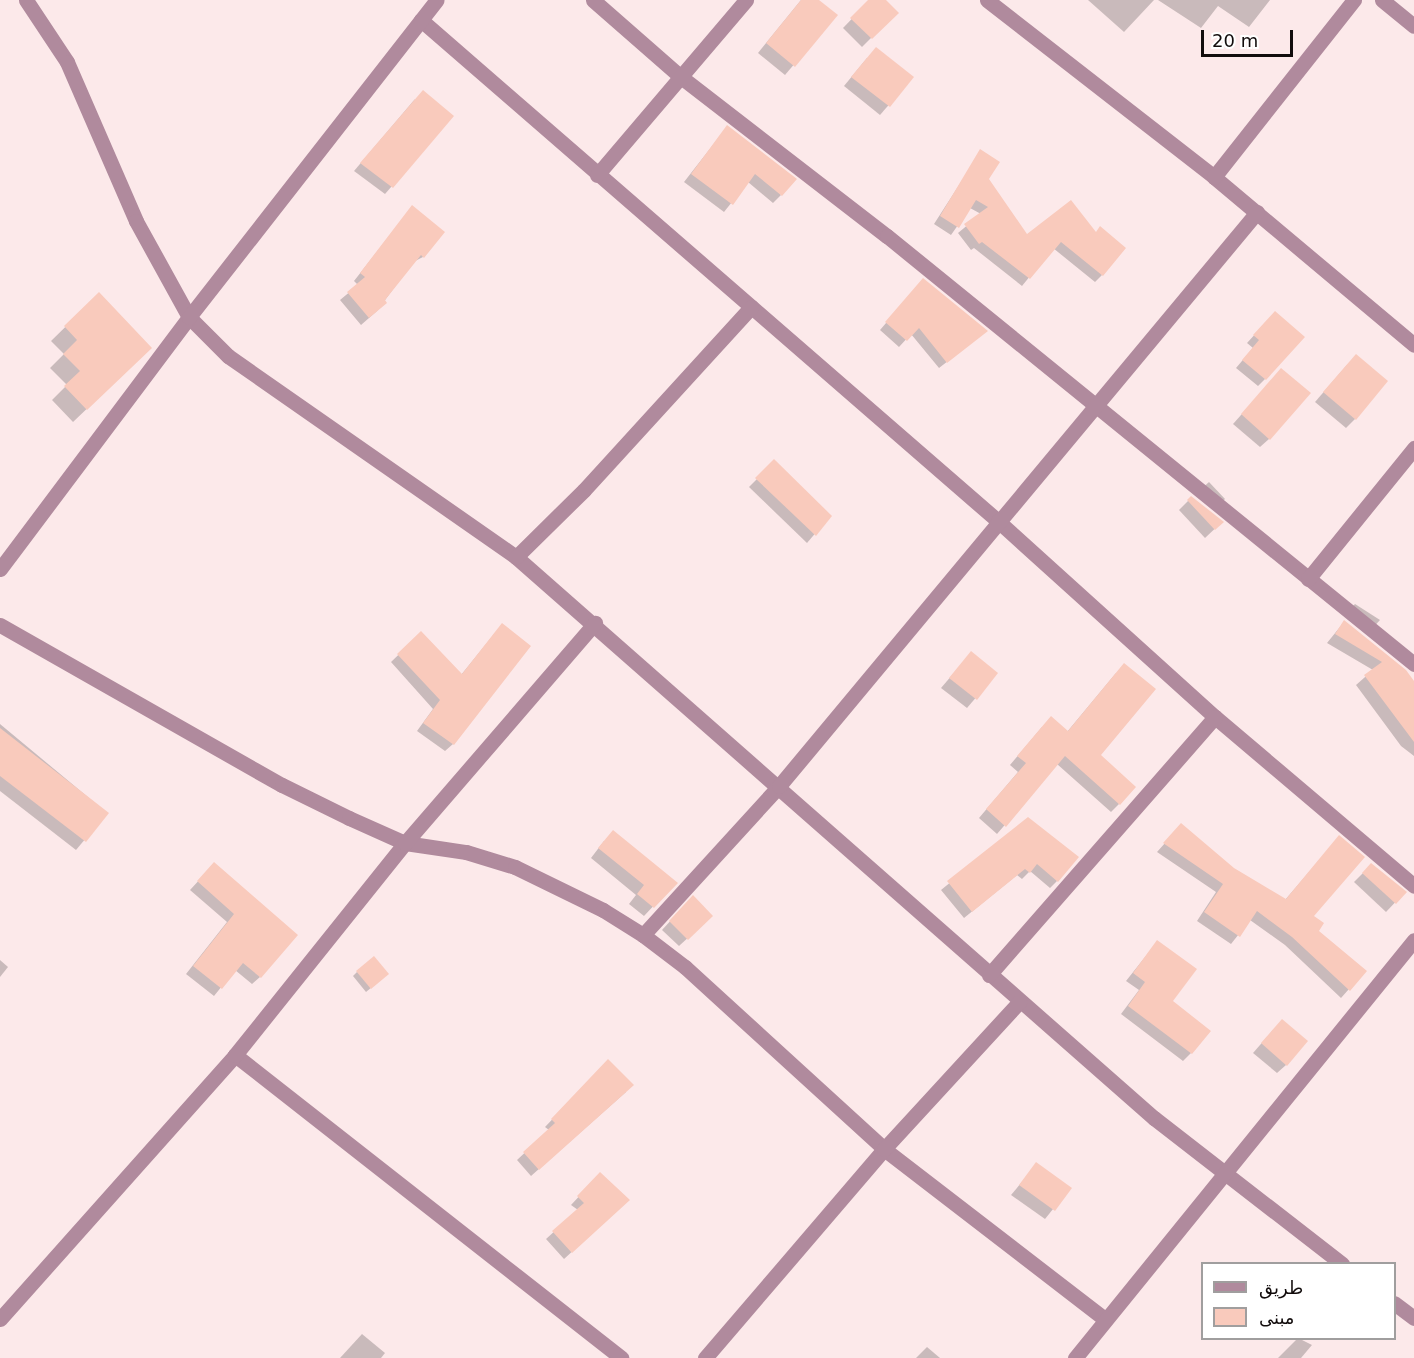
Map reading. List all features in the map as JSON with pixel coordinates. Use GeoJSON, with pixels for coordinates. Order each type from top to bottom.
{"type":"FeatureCollection","features":[{"type":"Feature","properties":{"kind":"street"},"geometry":{"type":"LineString","coordinates":[[26,0],[67,62],[136,221],[189,317],[228,356],[516,556],[779,786],[1019,1002],[1222,1174],[1340,1262]]}},
{"type":"Feature","properties":{"kind":"street"},"geometry":{"type":"LineString","coordinates":[[0,568],[189,317],[437,0]]}},
{"type":"Feature","properties":{"kind":"street"},"geometry":{"type":"LineString","coordinates":[[593,0],[681,77],[887,236],[1414,664]]}},
{"type":"Feature","properties":{"kind":"street"},"geometry":{"type":"LineString","coordinates":[[597,175],[746,0]]}},
{"type":"Feature","properties":{"kind":"street"},"geometry":{"type":"LineString","coordinates":[[988,0],[1214,177],[1414,345]]}},
{"type":"Feature","properties":{"kind":"street"},"geometry":{"type":"LineString","coordinates":[[1214,177],[1354,0]]}},
{"type":"Feature","properties":{"kind":"street"},"geometry":{"type":"LineString","coordinates":[[1382,0],[1414,26]]}},
{"type":"Feature","properties":{"kind":"street"},"geometry":{"type":"LineString","coordinates":[[421,20],[998,521],[1215,717],[1414,886]]}},
{"type":"Feature","properties":{"kind":"street"},"geometry":{"type":"LineString","coordinates":[[643,935],[779,786],[1257,212]]}},
{"type":"Feature","properties":{"kind":"street"},"geometry":{"type":"LineString","coordinates":[[516,556],[585,490],[751,307]]}},
{"type":"Feature","properties":{"kind":"street"},"geometry":{"type":"LineString","coordinates":[[1308,579],[1414,448]]}},
{"type":"Feature","properties":{"kind":"street"},"geometry":{"type":"LineString","coordinates":[[0,1319],[235,1055],[405,843],[595,623]]}},
{"type":"Feature","properties":{"kind":"street"},"geometry":{"type":"LineString","coordinates":[[0,626],[282,785],[405,843],[466,852],[515,867],[603,910],[643,935],[685,967],[884,1149],[1105,1319]]}},
{"type":"Feature","properties":{"kind":"street"},"geometry":{"type":"LineString","coordinates":[[989,975],[1215,717]]}},
{"type":"Feature","properties":{"kind":"street"},"geometry":{"type":"LineString","coordinates":[[1075,1358],[1414,940]]}},
{"type":"Feature","properties":{"kind":"street"},"geometry":{"type":"LineString","coordinates":[[705,1358],[884,1149],[1019,1002]]}},
{"type":"Feature","properties":{"kind":"street"},"geometry":{"type":"LineString","coordinates":[[235,1055],[621,1358]]}},
{"type":"Feature","properties":{"kind":"street"},"geometry":{"type":"LineString","coordinates":[[1396,1304],[1414,1318]]}},
{"type":"Feature","properties":{"kind":"building"},"geometry":{"type":"Polygon","coordinates":[[[801,0],[819,0],[838,15],[795,67],[766,43],[801,0]]]}},
{"type":"Feature","properties":{"kind":"building"},"geometry":{"type":"Polygon","coordinates":[[[868,0],[886,0],[899,13],[872,39],[850,18],[868,0]]]}},
{"type":"Feature","properties":{"kind":"building"},"geometry":{"type":"Polygon","coordinates":[[[876,47],[914,77],[890,107],[851,77],[876,47]]]}},
{"type":"Feature","properties":{"kind":"building"},"geometry":{"type":"Polygon","coordinates":[[[423,90],[454,116],[393,188],[360,163],[423,90]]]}},
{"type":"Feature","properties":{"kind":"building"},"geometry":{"type":"Polygon","coordinates":[[[727,125],[797,179],[782,196],[755,174],[733,205],[691,174],[727,125]]]}},
{"type":"Feature","properties":{"kind":"building"},"geometry":{"type":"Polygon","coordinates":[[[980,149],[1000,162],[989,179],[1027,234],[1071,200],[1096,232],[1100,226],[1126,248],[1103,276],[1061,242],[1030,279],[982,242],[979,244],[964,224],[988,207],[976,200],[959,228],[940,216],[980,149]]]}},
{"type":"Feature","properties":{"kind":"building"},"geometry":{"type":"Polygon","coordinates":[[[412,205],[445,232],[424,258],[421,255],[385,300],[387,303],[369,318],[347,292],[365,277],[360,273],[412,205]]]}},
{"type":"Feature","properties":{"kind":"building"},"geometry":{"type":"Polygon","coordinates":[[[923,278],[988,331],[947,363],[919,328],[907,341],[885,322],[923,278]]]}},
{"type":"Feature","properties":{"kind":"building"},"geometry":{"type":"Polygon","coordinates":[[[99,292],[152,348],[87,410],[64,386],[80,371],[63,354],[77,340],[64,326],[99,292]]]}},
{"type":"Feature","properties":{"kind":"building"},"geometry":{"type":"Polygon","coordinates":[[[1275,311],[1305,337],[1266,380],[1242,360],[1259,340],[1253,335],[1275,311]]]}},
{"type":"Feature","properties":{"kind":"building"},"geometry":{"type":"Polygon","coordinates":[[[1356,354],[1388,381],[1356,420],[1323,392],[1356,354]]]}},
{"type":"Feature","properties":{"kind":"building"},"geometry":{"type":"Polygon","coordinates":[[[1281,368],[1311,393],[1270,440],[1241,414],[1281,368]]]}},
{"type":"Feature","properties":{"kind":"building"},"geometry":{"type":"Polygon","coordinates":[[[774,459],[832,516],[816,536],[755,478],[774,459]]]}},
{"type":"Feature","properties":{"kind":"building"},"geometry":{"type":"Polygon","coordinates":[[[1191,496],[1224,522],[1215,530],[1187,500],[1191,496]]]}},
{"type":"Feature","properties":{"kind":"building"},"geometry":{"type":"Polygon","coordinates":[[[1344,620],[1406,670],[1414,681],[1414,742],[1364,675],[1382,662],[1335,634],[1344,620]]]}},
{"type":"Feature","properties":{"kind":"building"},"geometry":{"type":"Polygon","coordinates":[[[502,623],[531,646],[454,745],[423,723],[440,700],[397,654],[421,631],[462,674],[502,623]]]}},
{"type":"Feature","properties":{"kind":"building"},"geometry":{"type":"Polygon","coordinates":[[[971,651],[998,673],[977,700],[949,678],[971,651]]]}},
{"type":"Feature","properties":{"kind":"building"},"geometry":{"type":"Polygon","coordinates":[[[1124,663],[1156,689],[1101,755],[1136,787],[1120,805],[1065,756],[1006,827],[986,809],[1026,763],[1017,756],[1051,716],[1068,731],[1124,663]]]}},
{"type":"Feature","properties":{"kind":"building"},"geometry":{"type":"Polygon","coordinates":[[[0,728],[109,813],[86,842],[0,776],[0,728]]]}},
{"type":"Feature","properties":{"kind":"building"},"geometry":{"type":"Polygon","coordinates":[[[1028,817],[1079,857],[1058,882],[1037,864],[1030,873],[1025,869],[972,912],[947,881],[1028,817]]]}},
{"type":"Feature","properties":{"kind":"building"},"geometry":{"type":"Polygon","coordinates":[[[1181,823],[1234,868],[1286,899],[1339,835],[1365,857],[1314,916],[1324,923],[1319,931],[1367,971],[1350,991],[1292,937],[1257,911],[1240,937],[1204,912],[1223,884],[1163,843],[1181,823]]]}},
{"type":"Feature","properties":{"kind":"building"},"geometry":{"type":"Polygon","coordinates":[[[613,830],[678,883],[654,908],[637,894],[644,885],[598,848],[613,830]]]}},
{"type":"Feature","properties":{"kind":"building"},"geometry":{"type":"Polygon","coordinates":[[[214,862],[298,935],[261,978],[243,963],[222,989],[193,966],[234,914],[197,881],[214,862]]]}},
{"type":"Feature","properties":{"kind":"building"},"geometry":{"type":"Polygon","coordinates":[[[1371,863],[1407,892],[1396,904],[1362,873],[1371,863]]]}},
{"type":"Feature","properties":{"kind":"building"},"geometry":{"type":"Polygon","coordinates":[[[693,895],[713,916],[688,940],[669,921],[693,895]]]}},
{"type":"Feature","properties":{"kind":"building"},"geometry":{"type":"Polygon","coordinates":[[[1157,940],[1197,969],[1173,1001],[1211,1031],[1192,1054],[1128,1006],[1145,982],[1133,973],[1157,940]]]}},
{"type":"Feature","properties":{"kind":"building"},"geometry":{"type":"Polygon","coordinates":[[[374,956],[389,974],[371,989],[356,971],[374,956]]]}},
{"type":"Feature","properties":{"kind":"building"},"geometry":{"type":"Polygon","coordinates":[[[1282,1019],[1308,1041],[1287,1066],[1261,1043],[1282,1019]]]}},
{"type":"Feature","properties":{"kind":"building"},"geometry":{"type":"Polygon","coordinates":[[[608,1059],[634,1085],[539,1170],[523,1152],[555,1123],[551,1119],[608,1059]]]}},
{"type":"Feature","properties":{"kind":"building"},"geometry":{"type":"Polygon","coordinates":[[[1036,1162],[1072,1188],[1055,1211],[1019,1185],[1036,1162]]]}},
{"type":"Feature","properties":{"kind":"building"},"geometry":{"type":"Polygon","coordinates":[[[600,1172],[630,1200],[572,1253],[552,1231],[584,1203],[577,1196],[600,1172]]]}}]}
